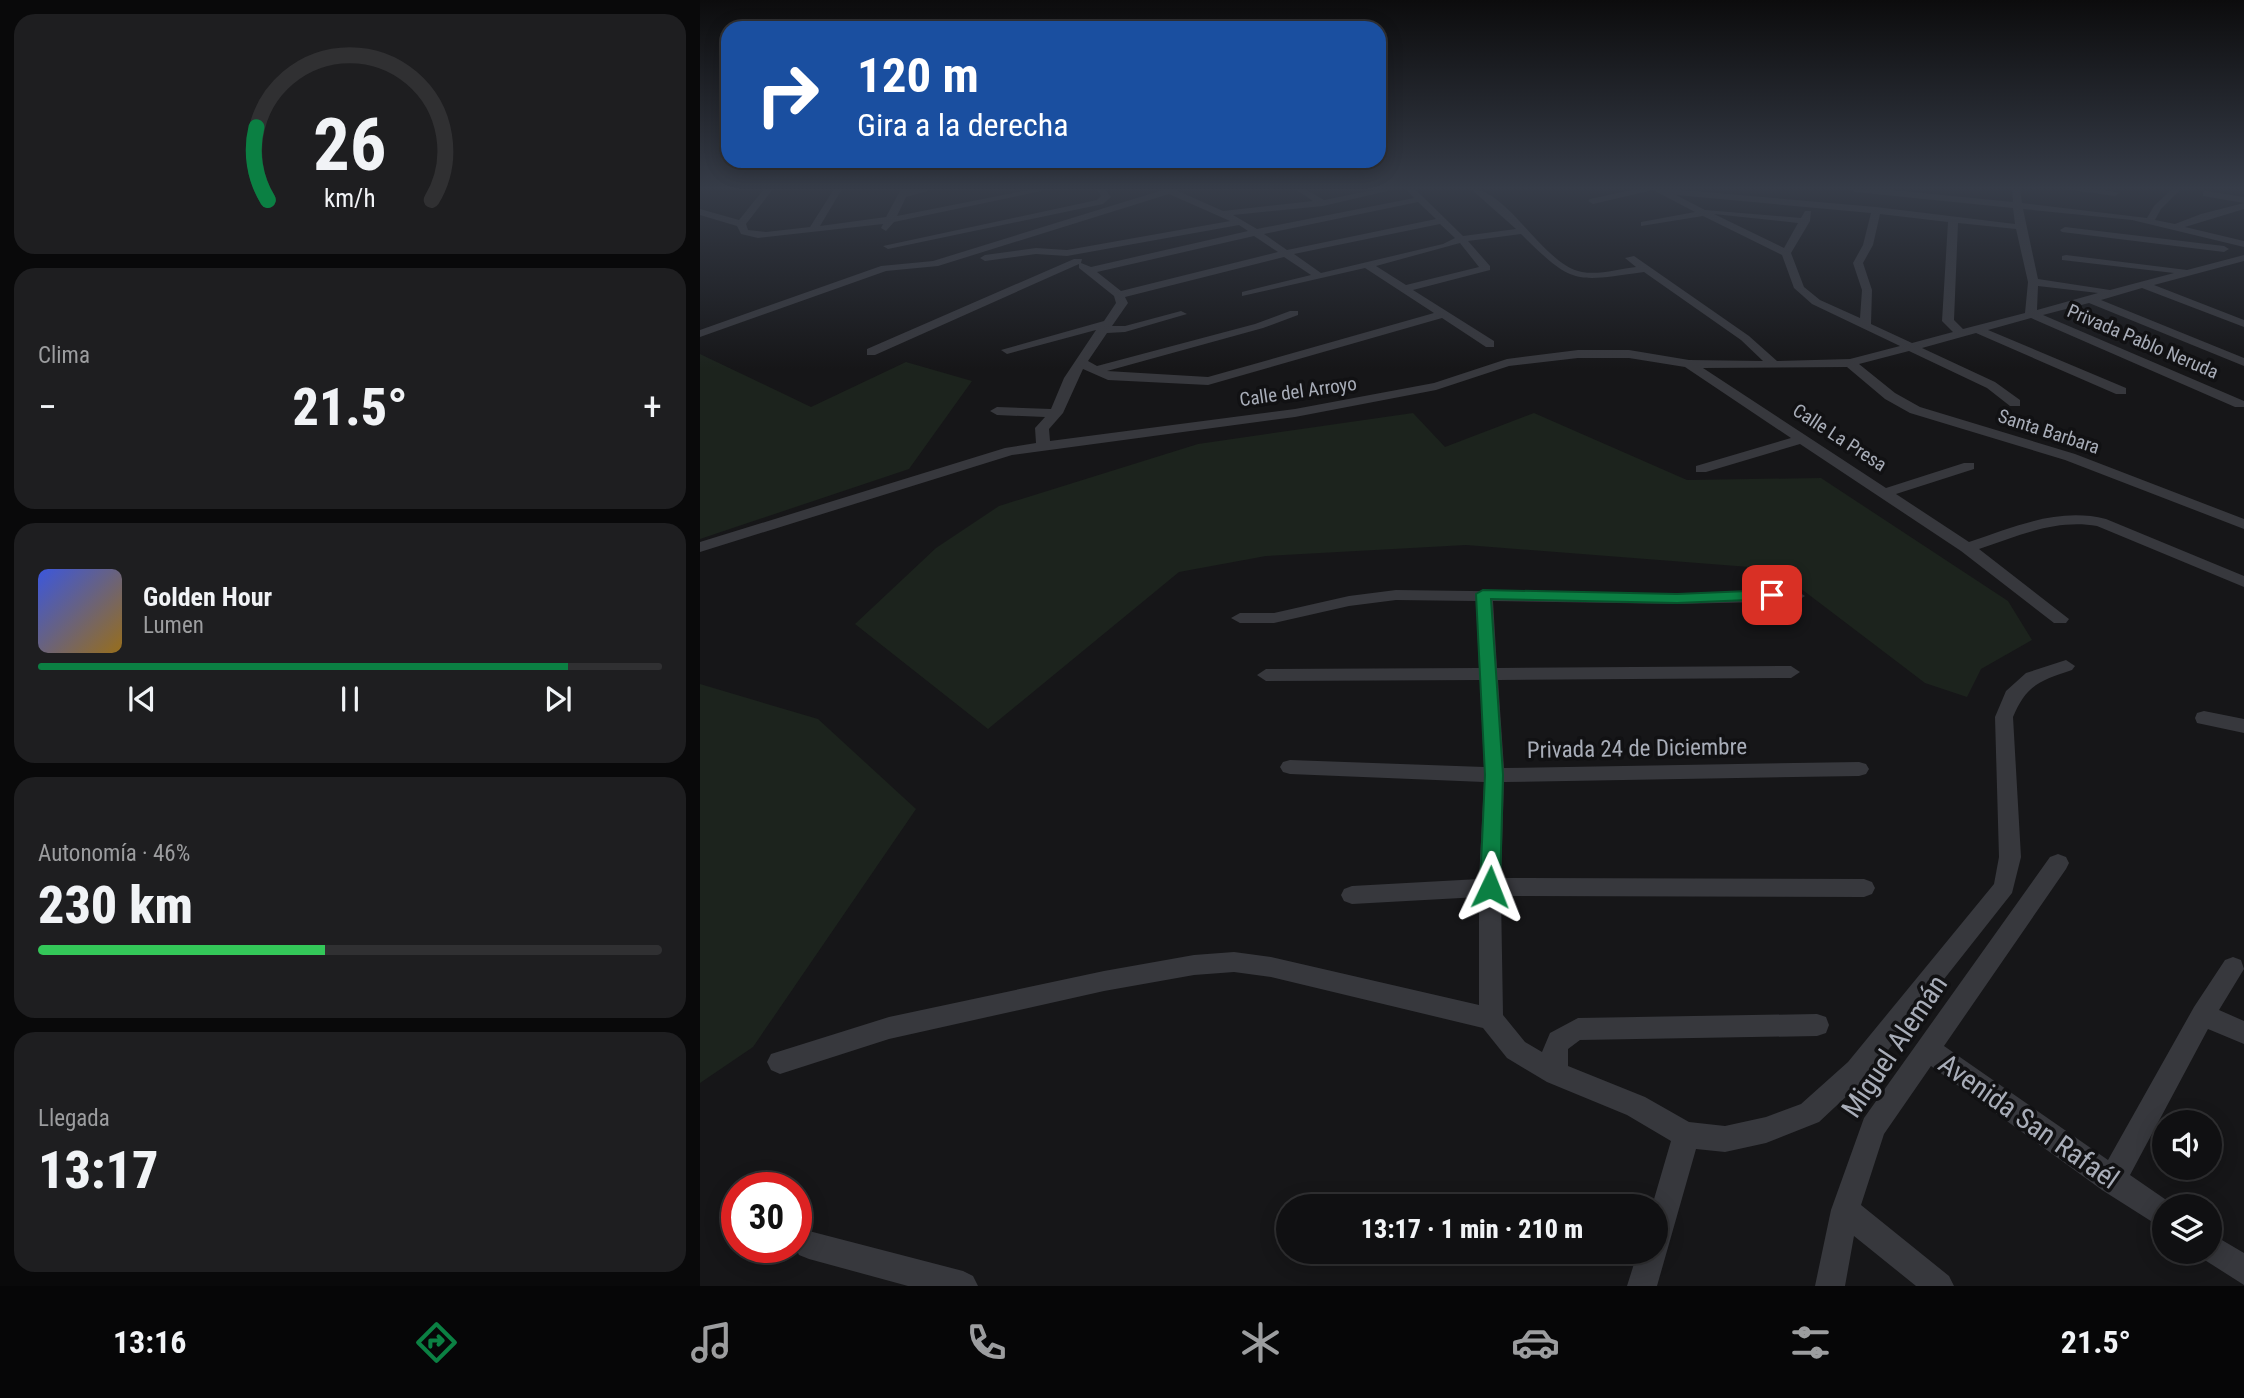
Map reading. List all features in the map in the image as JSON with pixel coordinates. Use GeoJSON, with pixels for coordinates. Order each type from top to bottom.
{"type":"FeatureCollection","features":[{"type":"Feature","properties":{"kind":"street"},"geometry":{"type":"LineString","coordinates":[[885,268],[888,265],[888,249]]}},
{"type":"Feature","properties":{"kind":"street"},"geometry":{"type":"LineString","coordinates":[[934,264],[982,249]]}},
{"type":"Feature","properties":{"kind":"street"},"geometry":{"type":"LineString","coordinates":[[700,334],[885,268],[1037,251],[1067,253],[1086,249]]}},
{"type":"Feature","properties":{"kind":"street"},"geometry":{"type":"LineString","coordinates":[[1089,271],[1184,249]]}},
{"type":"Feature","properties":{"kind":"street"},"geometry":{"type":"LineString","coordinates":[[1280,249],[1317,275]]}},
{"type":"Feature","properties":{"kind":"street"},"geometry":{"type":"LineString","coordinates":[[1119,295],[1305,249]]}},
{"type":"Feature","properties":{"kind":"street"},"geometry":{"type":"LineString","coordinates":[[1246,294],[1433,249]]}},
{"type":"Feature","properties":{"kind":"street"},"geometry":{"type":"LineString","coordinates":[[1404,289],[1486,268],[1470,249]]}},
{"type":"Feature","properties":{"kind":"street"},"geometry":{"type":"LineString","coordinates":[[1541,249],[1556,263],[1577,275],[1592,276],[1645,269]]}},
{"type":"Feature","properties":{"kind":"street"},"geometry":{"type":"LineString","coordinates":[[1778,249],[1786,253],[1803,293],[1826,307],[1992,384],[2015,403]]}},
{"type":"Feature","properties":{"kind":"street"},"geometry":{"type":"LineString","coordinates":[[1786,253],[1788,249]]}},
{"type":"Feature","properties":{"kind":"street"},"geometry":{"type":"LineString","coordinates":[[1865,324],[1867,290],[1858,263],[1866,249]]}},
{"type":"Feature","properties":{"kind":"street"},"geometry":{"type":"LineString","coordinates":[[1951,249],[1948,321],[1960,333]]}},
{"type":"Feature","properties":{"kind":"street"},"geometry":{"type":"LineString","coordinates":[[2025,249],[2033,282],[2031,313]]}},
{"type":"Feature","properties":{"kind":"street"},"geometry":{"type":"LineString","coordinates":[[1043,445],[1042,428],[1056,413],[1070,379],[1122,303],[1119,295],[1067,253]]}},
{"type":"Feature","properties":{"kind":"street"},"geometry":{"type":"LineString","coordinates":[[1629,258],[1745,338],[1774,365]]}},
{"type":"Feature","properties":{"kind":"street"},"geometry":{"type":"LineString","coordinates":[[2066,258],[2193,272]]}},
{"type":"Feature","properties":{"kind":"street","name":"Calle del Arroyo"},"geometry":{"type":"LineString","coordinates":[[700,547],[973,461],[1043,445],[1295,413],[1436,386],[1507,363],[1578,354],[1629,354],[1689,363],[1850,363],[2244,258]]}},
{"type":"Feature","properties":{"kind":"street"},"geometry":{"type":"LineString","coordinates":[[871,352],[1078,261]]}},
{"type":"Feature","properties":{"kind":"street"},"geometry":{"type":"LineString","coordinates":[[1367,265],[1490,344]]}},
{"type":"Feature","properties":{"kind":"street"},"geometry":{"type":"LineString","coordinates":[[2033,282],[2115,292]]}},
{"type":"Feature","properties":{"kind":"street"},"geometry":{"type":"LineString","coordinates":[[2143,285],[2244,324]]}},
{"type":"Feature","properties":{"kind":"street"},"geometry":{"type":"LineString","coordinates":[[2090,299],[2244,362]]}},
{"type":"Feature","properties":{"kind":"street"},"geometry":{"type":"LineString","coordinates":[[1826,307],[1867,302]]}},
{"type":"Feature","properties":{"kind":"street"},"geometry":{"type":"LineString","coordinates":[[2220,314],[2244,308]]}},
{"type":"Feature","properties":{"kind":"street"},"geometry":{"type":"LineString","coordinates":[[1094,371],[1259,326],[1294,313]]}},
{"type":"Feature","properties":{"kind":"street","name":"Privada Pablo Neruda"},"geometry":{"type":"LineString","coordinates":[[2031,313],[2240,404]]}},
{"type":"Feature","properties":{"kind":"street"},"geometry":{"type":"LineString","coordinates":[[1007,350],[1105,326],[1125,329],[1181,314]]}},
{"type":"Feature","properties":{"kind":"street"},"geometry":{"type":"LineString","coordinates":[[1081,362],[1108,376],[1208,381],[1443,314]]}},
{"type":"Feature","properties":{"kind":"street"},"geometry":{"type":"LineString","coordinates":[[1977,329],[2121,391]]}},
{"type":"Feature","properties":{"kind":"street","name":"Calle La Presa"},"geometry":{"type":"LineString","coordinates":[[1689,363],[1886,492],[1967,548],[2060,619]]}},
{"type":"Feature","properties":{"kind":"street","name":"Santa Barbara"},"geometry":{"type":"LineString","coordinates":[[1850,363],[1890,396],[1915,410],[2070,457],[2244,524]]}},
{"type":"Feature","properties":{"kind":"street"},"geometry":{"type":"LineString","coordinates":[[997,411],[1056,413]]}},
{"type":"Feature","properties":{"kind":"street"},"geometry":{"type":"LineString","coordinates":[[1701,469],[1804,438]]}},
{"type":"Feature","properties":{"kind":"street"},"geometry":{"type":"LineString","coordinates":[[1886,492],[1969,466]]}},
{"type":"Feature","properties":{"kind":"street"},"geometry":{"type":"LineString","coordinates":[[1967,548],[2064,517],[2082,517],[2101,522],[2244,582]]}},
{"type":"Feature","properties":{"kind":"street"},"geometry":{"type":"LineString","coordinates":[[1483,594],[1494,775],[1490,887],[1491,1019]]}},
{"type":"Feature","properties":{"kind":"street"},"geometry":{"type":"LineString","coordinates":[[1240,618],[1274,618],[1349,601],[1396,595],[1483,594],[1677,599],[1797,596]]}},
{"type":"Feature","properties":{"kind":"street"},"geometry":{"type":"LineString","coordinates":[[780,1062],[889,1028],[1104,981],[1194,965],[1234,962],[1271,967],[1491,1019],[1516,1050],[1556,1073],[1636,1106],[1686,1135],[1725,1139],[1766,1130],[1810,1113],[1866,1059],[2004,887],[2010,857],[2004,717],[2013,695],[2032,677],[2066,666]]}},
{"type":"Feature","properties":{"kind":"street"},"geometry":{"type":"LineString","coordinates":[[1266,675],[1791,673]]}},
{"type":"Feature","properties":{"kind":"street"},"geometry":{"type":"LineString","coordinates":[[2204,718],[2244,726]]}},
{"type":"Feature","properties":{"kind":"street","name":"Privada 24 de Diciembre"},"geometry":{"type":"LineString","coordinates":[[1290,767],[1494,775],[1859,769]]}},
{"type":"Feature","properties":{"kind":"street","name":"Miguel Alemán"},"geometry":{"type":"LineString","coordinates":[[1830,1286],[1844,1210],[1873,1126],[2058,863]]}},
{"type":"Feature","properties":{"kind":"street"},"geometry":{"type":"LineString","coordinates":[[1352,895],[1490,887],[1864,888]]}},
{"type":"Feature","properties":{"kind":"street"},"geometry":{"type":"LineString","coordinates":[[2112,1180],[2203,1015],[2233,967]]}},
{"type":"Feature","properties":{"kind":"street"},"geometry":{"type":"LineString","coordinates":[[2203,1015],[2244,1033]]}},
{"type":"Feature","properties":{"kind":"street"},"geometry":{"type":"LineString","coordinates":[[1556,1073],[1554,1050],[1562,1036],[1578,1030],[1817,1025]]}},
{"type":"Feature","properties":{"kind":"street","name":"Avenida San Rafaél"},"geometry":{"type":"LineString","coordinates":[[1928,1049],[2152,1207]]}},
{"type":"Feature","properties":{"kind":"street"},"geometry":{"type":"LineString","coordinates":[[1668,1200],[1686,1135]]}},
{"type":"Feature","properties":{"kind":"street"},"geometry":{"type":"LineString","coordinates":[[1844,1210],[1939,1286]]}},
{"type":"Feature","properties":{"kind":"street"},"geometry":{"type":"LineString","coordinates":[[812,1246],[963,1286]]}},
{"type":"Feature","properties":{"kind":"street"},"geometry":{"type":"LineString","coordinates":[[2222,1255],[2244,1270]]}},
{"type":"Feature","properties":{"kind":"street"},"geometry":{"type":"LineString","coordinates":[[1642,1286],[1649,1264]]}},
{"type":"Feature","properties":{"kind":"shaded area"},"geometry":{"type":"Polygon","coordinates":[[[700,354],[811,407],[906,362],[972,381],[909,469],[700,539],[700,354]]]}},
{"type":"Feature","properties":{"kind":"shaded area"},"geometry":{"type":"Polygon","coordinates":[[[1413,413],[1445,447],[1534,413],[1687,480],[1821,478],[2008,601],[2032,640],[1981,669],[1967,697],[1925,683],[1775,569],[1466,545],[1266,556],[1179,572],[988,729],[855,624],[936,548],[999,506],[1198,444],[1413,413]]]}},
{"type":"Feature","properties":{"kind":"shaded area"},"geometry":{"type":"Polygon","coordinates":[[[700,684],[818,719],[916,809],[753,1047],[700,1083],[700,684]]]}},
{"type":"Feature","properties":{"kind":"route"},"geometry":{"type":"LineString","coordinates":[[1490,887],[1494,775],[1483,594],[1677,599],[1772,595]]}}]}
